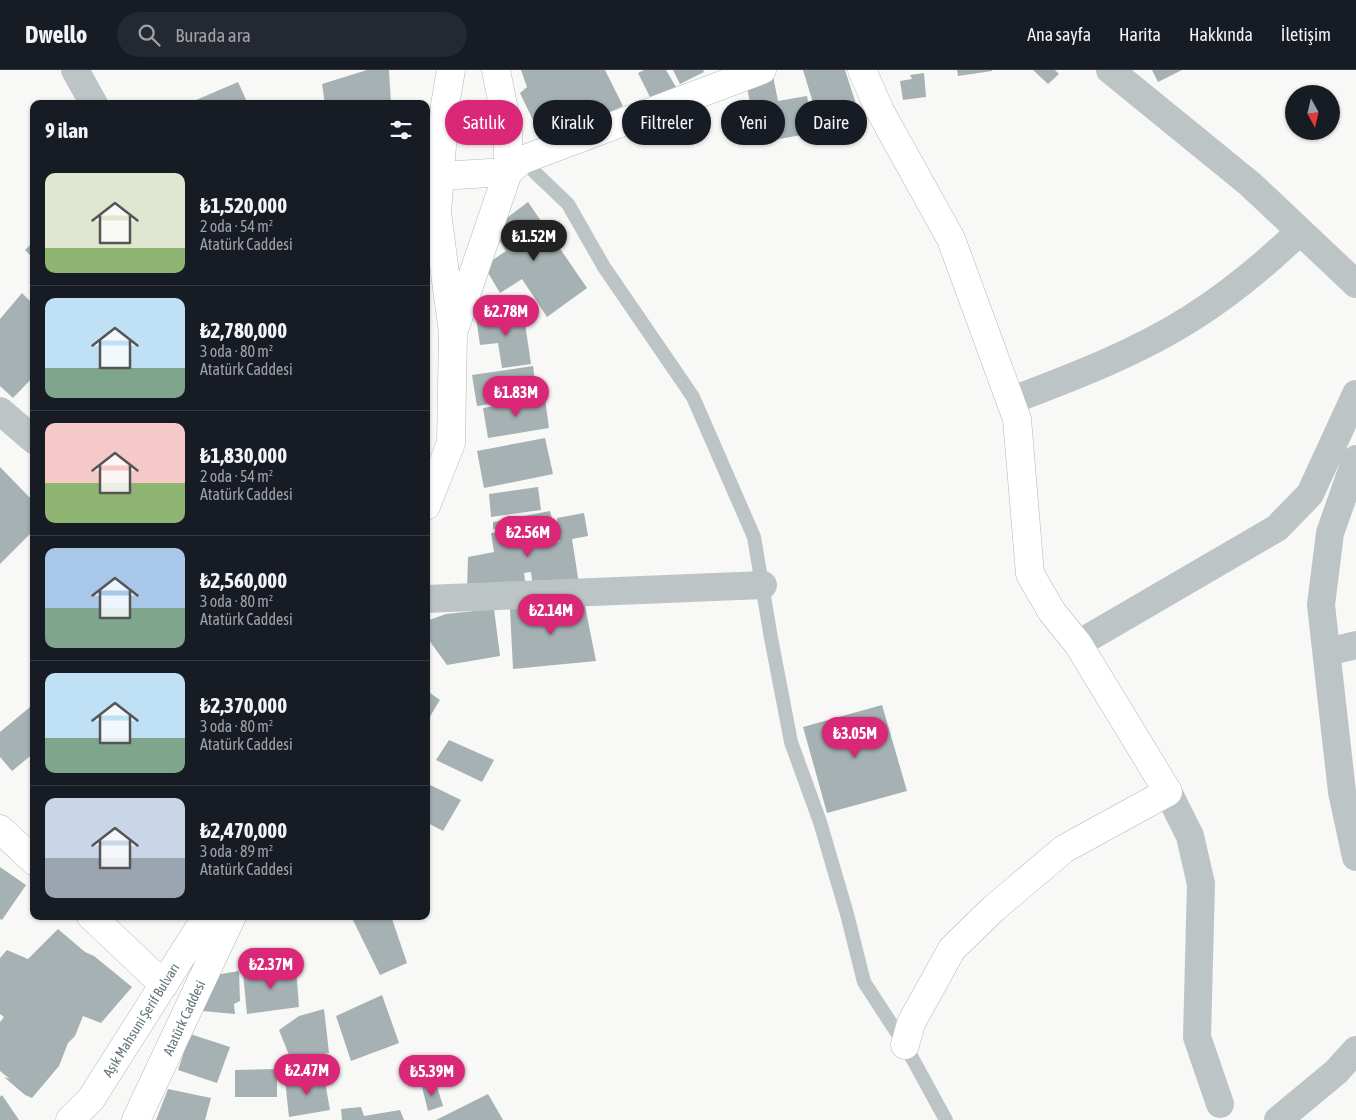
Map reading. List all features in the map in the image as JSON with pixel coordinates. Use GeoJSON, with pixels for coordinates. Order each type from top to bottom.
{"type":"FeatureCollection","features":[{"type":"Feature","properties":{"kind":"street"},"geometry":{"type":"LineString","coordinates":[[75,70],[92,100]]}},
{"type":"Feature","properties":{"kind":"street"},"geometry":{"type":"LineString","coordinates":[[430,496],[451,443],[453,333],[437,213],[445,105],[451,70]]}},
{"type":"Feature","properties":{"kind":"street"},"geometry":{"type":"LineString","coordinates":[[453,333],[515,166],[496,70]]}},
{"type":"Feature","properties":{"kind":"street"},"geometry":{"type":"LineString","coordinates":[[439,176],[515,166],[762,70]]}},
{"type":"Feature","properties":{"kind":"street"},"geometry":{"type":"LineString","coordinates":[[862,70],[880,110],[951,240],[1017,419],[1030,574],[1052,612],[1078,644],[1168,792],[1190,836],[1201,884],[1197,1036],[1220,1104]]}},
{"type":"Feature","properties":{"kind":"street"},"geometry":{"type":"LineString","coordinates":[[1110,70],[1250,184],[1356,284]]}},
{"type":"Feature","properties":{"kind":"street"},"geometry":{"type":"LineString","coordinates":[[1010,401],[1068,379],[1124,354],[1192,318],[1251,276],[1300,232]]}},
{"type":"Feature","properties":{"kind":"street"},"geometry":{"type":"LineString","coordinates":[[1078,644],[1277,528],[1310,494],[1356,394]]}},
{"type":"Feature","properties":{"kind":"street"},"geometry":{"type":"LineString","coordinates":[[0,411],[30,437]]}},
{"type":"Feature","properties":{"kind":"street"},"geometry":{"type":"LineString","coordinates":[[1356,459],[1351,493],[1330,532],[1321,605],[1342,792],[1356,857]]}},
{"type":"Feature","properties":{"kind":"street"},"geometry":{"type":"LineString","coordinates":[[430,599],[762,585]]}},
{"type":"Feature","properties":{"kind":"street"},"geometry":{"type":"LineString","coordinates":[[1327,652],[1356,645]]}},
{"type":"Feature","properties":{"kind":"street"},"geometry":{"type":"LineString","coordinates":[[905,1046],[911,1023],[952,949],[993,909],[1064,849],[1168,792]]}},
{"type":"Feature","properties":{"kind":"street"},"geometry":{"type":"LineString","coordinates":[[0,829],[30,858]]}},
{"type":"Feature","properties":{"kind":"street"},"geometry":{"type":"LineString","coordinates":[[95,920],[164,985]]}},
{"type":"Feature","properties":{"kind":"street","name":"Aşık Mahsuni Şerif Bulvarı"},"geometry":{"type":"LineString","coordinates":[[70,1120],[91,1099],[205,920]]}},
{"type":"Feature","properties":{"kind":"street","name":"Atatürk Caddesi"},"geometry":{"type":"LineString","coordinates":[[136,1120],[230,920]]}},
{"type":"Feature","properties":{"kind":"street"},"geometry":{"type":"LineString","coordinates":[[1278,1120],[1336,1072],[1356,1050]]}},
{"type":"Feature","properties":{"kind":"lane"},"geometry":{"type":"LineString","coordinates":[[515,166],[568,204],[604,267],[693,397],[754,537],[771,638],[792,742],[820,822],[847,914],[864,982],[905,1046],[946,1120]]}},
{"type":"Feature","properties":{"kind":"building"},"geometry":{"type":"Polygon","coordinates":[[[367,70],[389,70],[391,100],[324,100],[322,84],[367,70]]]}},
{"type":"Feature","properties":{"kind":"building"},"geometry":{"type":"Polygon","coordinates":[[[521,70],[605,70],[622,106],[612,111],[612,100],[533,100],[533,120],[520,93],[527,87],[521,70]]]}},
{"type":"Feature","properties":{"kind":"building"},"geometry":{"type":"Polygon","coordinates":[[[644,70],[666,70],[676,87],[651,99],[638,73],[644,70]]]}},
{"type":"Feature","properties":{"kind":"building"},"geometry":{"type":"Polygon","coordinates":[[[673,70],[703,70],[704,72],[680,84],[673,70]]]}},
{"type":"Feature","properties":{"kind":"building"},"geometry":{"type":"Polygon","coordinates":[[[803,70],[845,70],[855,100],[812,100],[803,70]]]}},
{"type":"Feature","properties":{"kind":"building"},"geometry":{"type":"Polygon","coordinates":[[[957,70],[992,70],[992,71],[958,76],[957,70]]]}},
{"type":"Feature","properties":{"kind":"building"},"geometry":{"type":"Polygon","coordinates":[[[1033,70],[1055,70],[1059,74],[1048,84],[1033,70]]]}},
{"type":"Feature","properties":{"kind":"building"},"geometry":{"type":"Polygon","coordinates":[[[1152,70],[1182,70],[1158,82],[1152,70]]]}},
{"type":"Feature","properties":{"kind":"building"},"geometry":{"type":"Polygon","coordinates":[[[924,73],[926,97],[903,100],[900,81],[912,79],[910,75],[924,73]]]}},
{"type":"Feature","properties":{"kind":"building"},"geometry":{"type":"Polygon","coordinates":[[[773,76],[778,100],[749,100],[746,81],[773,76]]]}},
{"type":"Feature","properties":{"kind":"building"},"geometry":{"type":"Polygon","coordinates":[[[238,82],[246,100],[196,100],[238,82]]]}},
{"type":"Feature","properties":{"kind":"building"},"geometry":{"type":"Polygon","coordinates":[[[807,96],[808,100],[795,100],[795,136],[785,138],[784,100],[807,96]]]}},
{"type":"Feature","properties":{"kind":"building"},"geometry":{"type":"Polygon","coordinates":[[[528,202],[587,288],[547,317],[522,279],[500,293],[484,266],[506,251],[492,229],[528,202]]]}},
{"type":"Feature","properties":{"kind":"building"},"geometry":{"type":"Polygon","coordinates":[[[30,245],[30,255],[25,250],[30,245]]]}},
{"type":"Feature","properties":{"kind":"building"},"geometry":{"type":"Polygon","coordinates":[[[22,293],[30,301],[30,380],[13,398],[0,386],[0,319],[22,293]]]}},
{"type":"Feature","properties":{"kind":"building"},"geometry":{"type":"Polygon","coordinates":[[[523,310],[531,364],[502,368],[498,343],[480,345],[476,317],[523,310]]]}},
{"type":"Feature","properties":{"kind":"building"},"geometry":{"type":"Polygon","coordinates":[[[533,366],[537,397],[477,406],[472,375],[533,366]]]}},
{"type":"Feature","properties":{"kind":"building"},"geometry":{"type":"Polygon","coordinates":[[[545,399],[549,428],[488,438],[483,408],[545,399]]]}},
{"type":"Feature","properties":{"kind":"building"},"geometry":{"type":"Polygon","coordinates":[[[545,438],[553,474],[484,488],[477,451],[545,438]]]}},
{"type":"Feature","properties":{"kind":"building"},"geometry":{"type":"Polygon","coordinates":[[[0,467],[30,498],[30,534],[0,564],[0,467]]]}},
{"type":"Feature","properties":{"kind":"building"},"geometry":{"type":"Polygon","coordinates":[[[538,487],[541,510],[491,517],[489,494],[538,487]]]}},
{"type":"Feature","properties":{"kind":"building"},"geometry":{"type":"Polygon","coordinates":[[[550,511],[553,522],[493,529],[493,522],[550,511]]]}},
{"type":"Feature","properties":{"kind":"building"},"geometry":{"type":"Polygon","coordinates":[[[584,513],[588,536],[572,539],[579,584],[533,588],[531,572],[524,573],[526,588],[467,591],[468,557],[494,552],[491,533],[543,527],[546,544],[559,542],[557,518],[584,513]]]}},
{"type":"Feature","properties":{"kind":"building"},"geometry":{"type":"Polygon","coordinates":[[[584,601],[596,661],[513,669],[510,609],[584,601]]]}},
{"type":"Feature","properties":{"kind":"building"},"geometry":{"type":"Polygon","coordinates":[[[494,609],[500,656],[447,665],[430,642],[430,620],[446,614],[494,609]]]}},
{"type":"Feature","properties":{"kind":"building"},"geometry":{"type":"Polygon","coordinates":[[[430,693],[440,700],[430,716],[430,693]]]}},
{"type":"Feature","properties":{"kind":"building"},"geometry":{"type":"Polygon","coordinates":[[[882,705],[907,791],[827,813],[803,727],[882,705]]]}},
{"type":"Feature","properties":{"kind":"building"},"geometry":{"type":"Polygon","coordinates":[[[30,707],[30,756],[12,771],[0,757],[0,732],[30,707]]]}},
{"type":"Feature","properties":{"kind":"building"},"geometry":{"type":"Polygon","coordinates":[[[449,740],[494,760],[482,782],[436,760],[449,740]]]}},
{"type":"Feature","properties":{"kind":"building"},"geometry":{"type":"Polygon","coordinates":[[[430,785],[461,800],[443,831],[430,824],[430,785]]]}},
{"type":"Feature","properties":{"kind":"building"},"geometry":{"type":"Polygon","coordinates":[[[0,867],[26,885],[2,920],[0,919],[0,867]]]}},
{"type":"Feature","properties":{"kind":"building"},"geometry":{"type":"Polygon","coordinates":[[[353,920],[392,920],[407,963],[380,975],[353,920]]]}},
{"type":"Feature","properties":{"kind":"building"},"geometry":{"type":"Polygon","coordinates":[[[58,929],[132,987],[101,1023],[83,1016],[75,1036],[68,1043],[59,1066],[32,1098],[25,1095],[4,1077],[10,1079],[0,1071],[0,1022],[4,1017],[0,1014],[0,958],[7,950],[28,959],[58,929]]]}},
{"type":"Feature","properties":{"kind":"building"},"geometry":{"type":"Polygon","coordinates":[[[296,967],[299,1007],[247,1014],[243,973],[296,967]]]}},
{"type":"Feature","properties":{"kind":"building"},"geometry":{"type":"Polygon","coordinates":[[[239,971],[240,1001],[234,1004],[235,1014],[192,1010],[209,976],[239,971]]]}},
{"type":"Feature","properties":{"kind":"building"},"geometry":{"type":"Polygon","coordinates":[[[382,995],[399,1043],[351,1061],[336,1016],[382,995]]]}},
{"type":"Feature","properties":{"kind":"building"},"geometry":{"type":"Polygon","coordinates":[[[324,1009],[329,1053],[291,1060],[279,1030],[299,1016],[324,1009]]]}},
{"type":"Feature","properties":{"kind":"building"},"geometry":{"type":"Polygon","coordinates":[[[190,1034],[230,1047],[217,1083],[178,1070],[190,1034]]]}},
{"type":"Feature","properties":{"kind":"building"},"geometry":{"type":"Polygon","coordinates":[[[277,1069],[277,1097],[235,1097],[235,1070],[277,1069]]]}},
{"type":"Feature","properties":{"kind":"building"},"geometry":{"type":"Polygon","coordinates":[[[324,1076],[330,1110],[289,1117],[285,1080],[324,1076]]]}},
{"type":"Feature","properties":{"kind":"building"},"geometry":{"type":"Polygon","coordinates":[[[436,1083],[443,1106],[428,1111],[422,1087],[436,1083]]]}},
{"type":"Feature","properties":{"kind":"building"},"geometry":{"type":"Polygon","coordinates":[[[168,1089],[211,1098],[205,1120],[156,1120],[168,1089]]]}},
{"type":"Feature","properties":{"kind":"building"},"geometry":{"type":"Polygon","coordinates":[[[488,1094],[503,1120],[436,1120],[488,1094]]]}},
{"type":"Feature","properties":{"kind":"building"},"geometry":{"type":"Polygon","coordinates":[[[2,1095],[19,1120],[0,1120],[0,1097],[2,1095]]]}},
{"type":"Feature","properties":{"kind":"building"},"geometry":{"type":"Polygon","coordinates":[[[361,1107],[364,1116],[400,1110],[404,1120],[342,1120],[341,1109],[361,1107]]]}}]}
